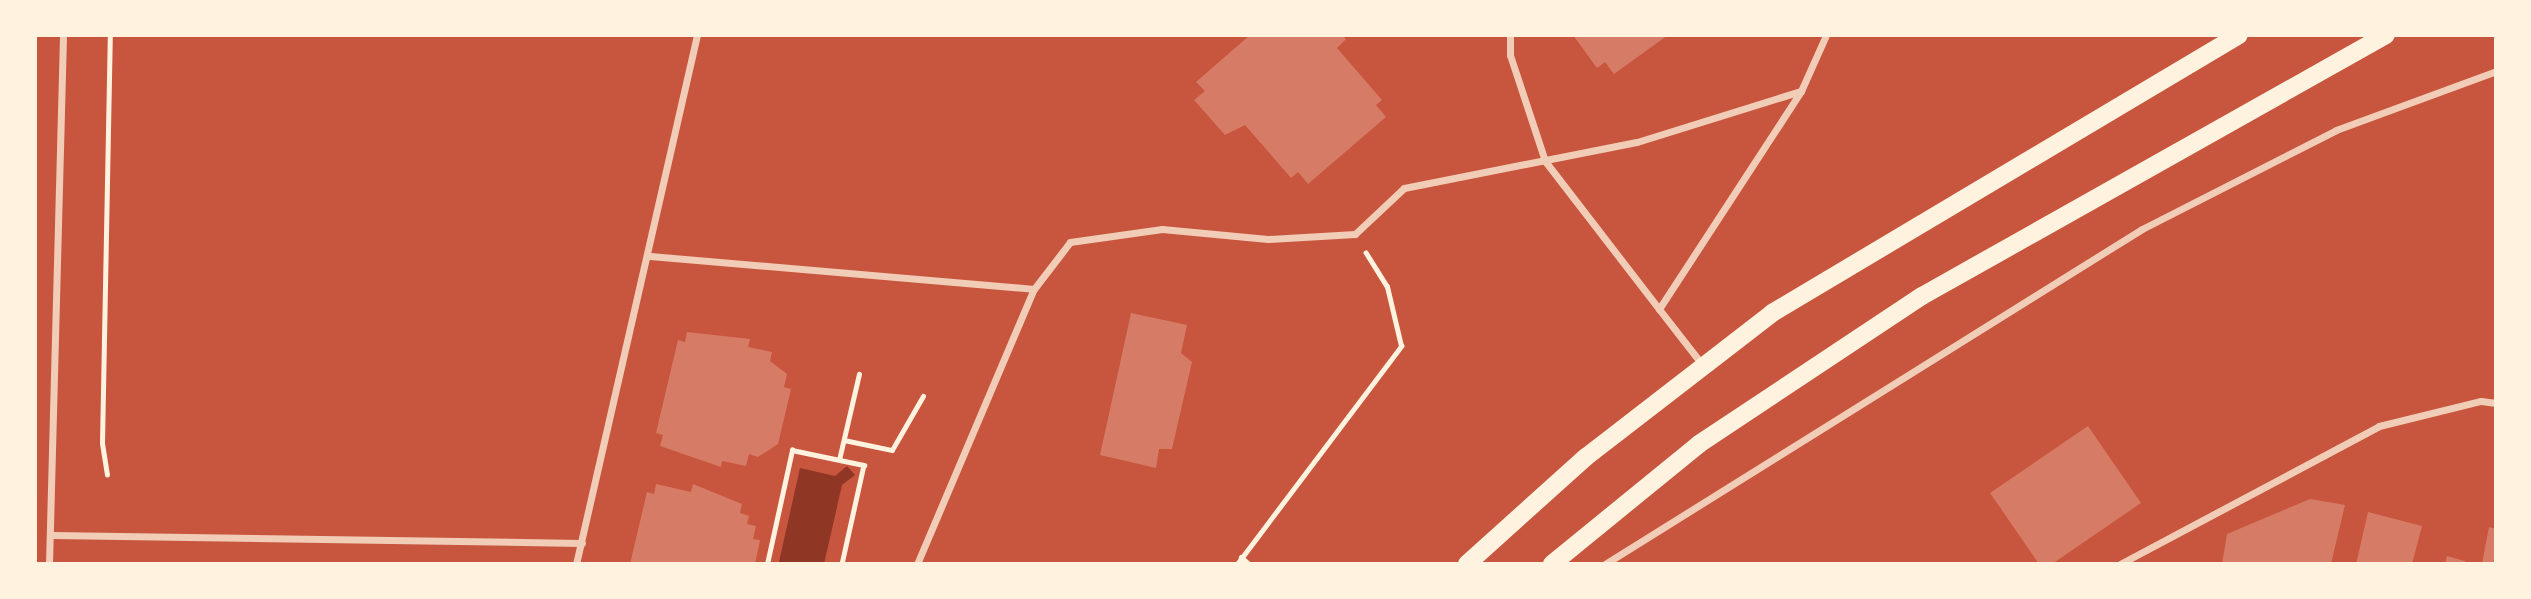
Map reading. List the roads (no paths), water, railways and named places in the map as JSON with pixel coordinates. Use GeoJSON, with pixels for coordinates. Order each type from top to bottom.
{"type":"FeatureCollection","features":[{"type":"Feature","properties":{"kind":"main road"},"geometry":{"type":"LineString","coordinates":[[1467,564],[1701,363],[1910,226],[2239,35]]}},
{"type":"Feature","properties":{"kind":"main road"},"geometry":{"type":"LineString","coordinates":[[1552,564],[1699,444],[1922,296],[2386,35]]}},
{"type":"Feature","properties":{"kind":"street"},"geometry":{"type":"LineString","coordinates":[[49,564],[52,536],[63,35]]}},
{"type":"Feature","properties":{"kind":"street"},"geometry":{"type":"LineString","coordinates":[[576,564],[650,256],[697,35]]}},
{"type":"Feature","properties":{"kind":"street"},"geometry":{"type":"LineString","coordinates":[[1510,35],[1510,55],[1545,161],[1701,363]]}},
{"type":"Feature","properties":{"kind":"street"},"geometry":{"type":"LineString","coordinates":[[1659,309],[1801,92],[1826,35]]}},
{"type":"Feature","properties":{"kind":"street"},"geometry":{"type":"LineString","coordinates":[[1605,564],[2142,229],[2336,130],[2496,71]]}},
{"type":"Feature","properties":{"kind":"street"},"geometry":{"type":"LineString","coordinates":[[917,564],[1034,289],[1070,242],[1162,229],[1268,239],[1355,234],[1404,188],[1637,142],[1801,92]]}},
{"type":"Feature","properties":{"kind":"street"},"geometry":{"type":"LineString","coordinates":[[650,256],[1034,289]]}},
{"type":"Feature","properties":{"kind":"street"},"geometry":{"type":"LineString","coordinates":[[2120,564],[2379,426],[2482,401],[2496,403]]}},
{"type":"Feature","properties":{"kind":"street"},"geometry":{"type":"LineString","coordinates":[[52,536],[582,543]]}}]}
